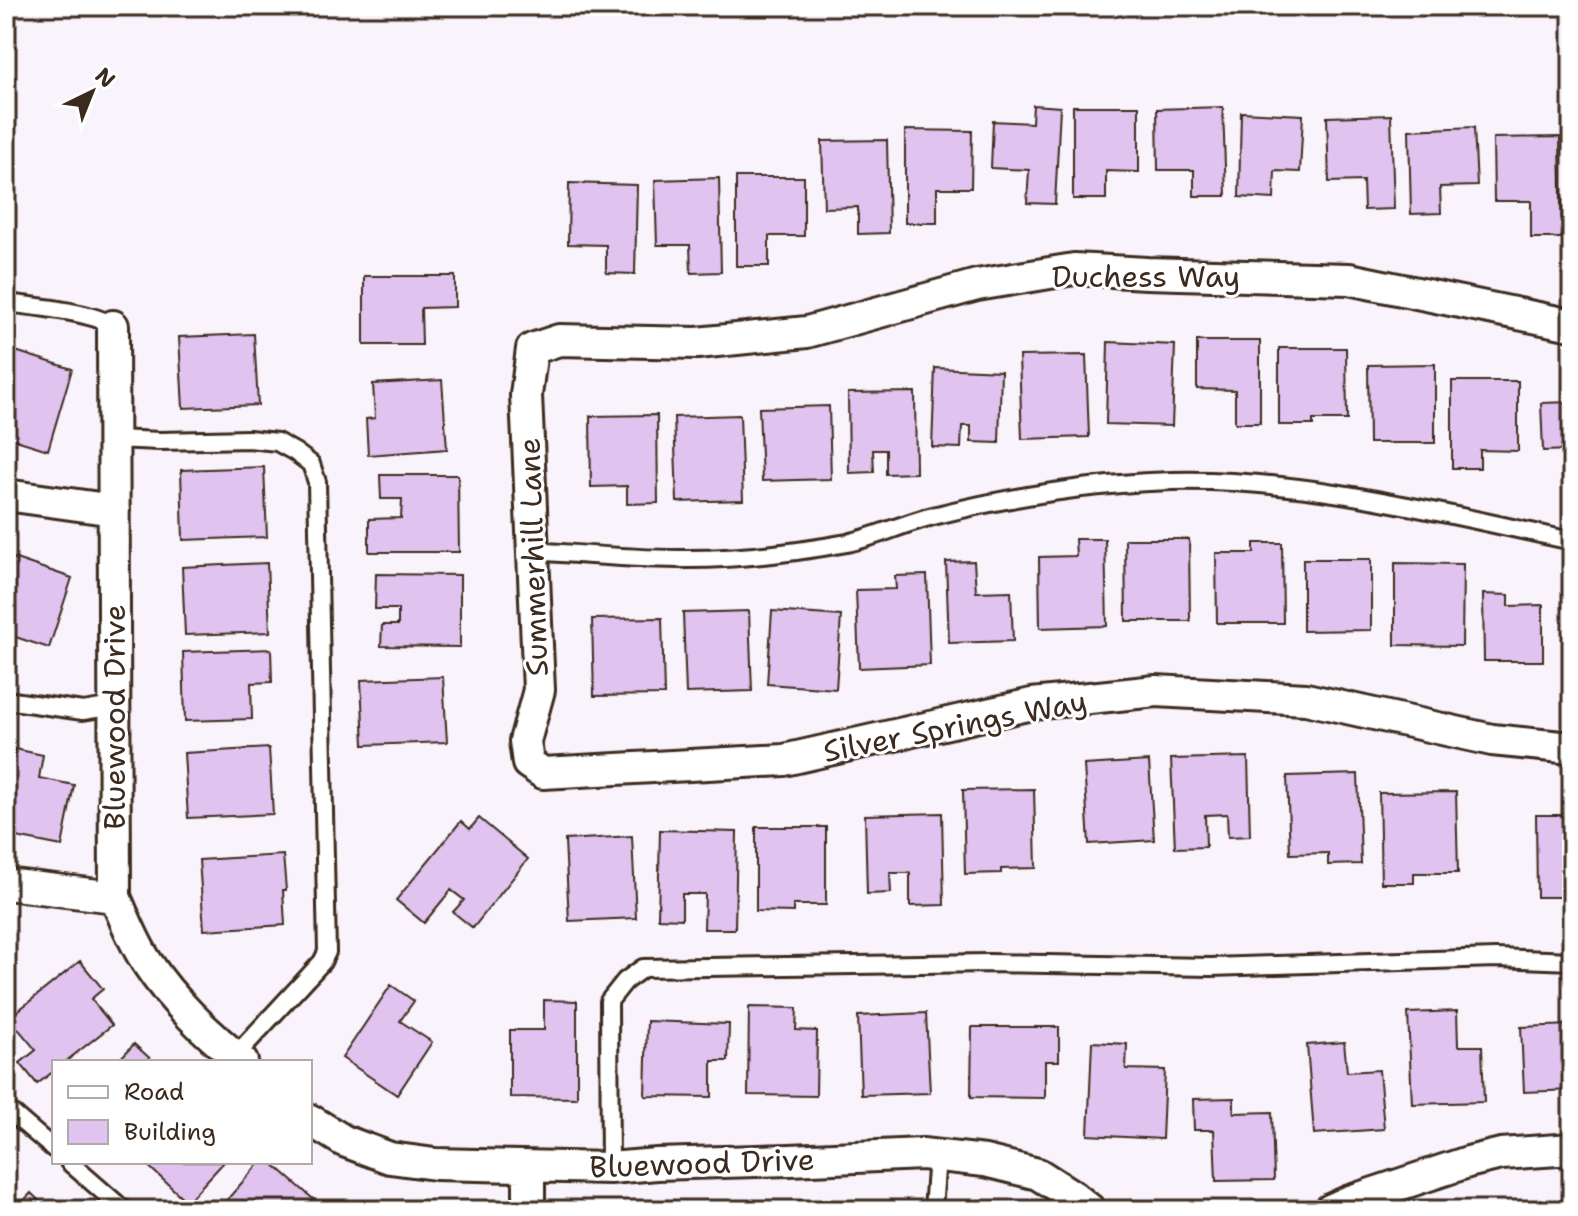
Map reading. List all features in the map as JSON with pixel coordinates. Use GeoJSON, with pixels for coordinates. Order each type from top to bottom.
{"type":"FeatureCollection","features":[{"type":"Feature","properties":{"kind":"street","name":"Duchess Way"},"geometry":{"type":"LineString","coordinates":[[532,349],[559,340],[697,343],[807,332],[977,285],[1074,269],[1349,279],[1572,325]]}},
{"type":"Feature","properties":{"kind":"street","name":"Bluewood Drive"},"geometry":{"type":"LineString","coordinates":[[113,326],[115,897],[147,963],[181,1006],[238,1059]]}},
{"type":"Feature","properties":{"kind":"street","name":"Summerhill Lane"},"geometry":{"type":"LineString","coordinates":[[528,763],[525,741],[539,690],[526,395],[532,349]]}},
{"type":"Feature","properties":{"kind":"street"},"geometry":{"type":"LineString","coordinates":[[6,495],[114,510]]}},
{"type":"Feature","properties":{"kind":"street","name":"Silver Springs Way"},"geometry":{"type":"LineString","coordinates":[[528,763],[543,773],[784,760],[1032,704],[1156,691],[1306,699],[1492,740],[1572,748]]}},
{"type":"Feature","properties":{"kind":"street"},"geometry":{"type":"LineString","coordinates":[[6,884],[115,897]]}},
{"type":"Feature","properties":{"kind":"street","name":"Bluewood Drive"},"geometry":{"type":"LineString","coordinates":[[312,1121],[344,1141],[390,1158],[435,1164],[610,1168],[922,1154],[985,1161],[1038,1174],[1090,1210]]}},
{"type":"Feature","properties":{"kind":"street"},"geometry":{"type":"LineString","coordinates":[[1330,1210],[1479,1159],[1501,1154],[1572,1149]]}},
{"type":"Feature","properties":{"kind":"street"},"geometry":{"type":"LineString","coordinates":[[529,1167],[529,1210]]}},
{"type":"Feature","properties":{"kind":"lane"},"geometry":{"type":"LineString","coordinates":[[6,303],[81,315],[106,321],[113,326]]}},
{"type":"Feature","properties":{"kind":"lane"},"geometry":{"type":"LineString","coordinates":[[114,439],[249,439],[277,442],[311,464],[317,482],[327,952],[322,962],[238,1059]]}},
{"type":"Feature","properties":{"kind":"lane"},"geometry":{"type":"LineString","coordinates":[[533,551],[679,559],[751,556],[850,542],[918,519],[976,505],[1094,488],[1172,481],[1259,484],[1344,495],[1572,541]]}},
{"type":"Feature","properties":{"kind":"lane"},"geometry":{"type":"LineString","coordinates":[[6,700],[83,711],[114,706]]}},
{"type":"Feature","properties":{"kind":"lane"},"geometry":{"type":"LineString","coordinates":[[610,1168],[609,1001],[625,981],[643,968],[973,963],[1210,967],[1496,958],[1572,961]]}},
{"type":"Feature","properties":{"kind":"lane"},"geometry":{"type":"LineString","coordinates":[[6,1108],[52,1147]]}},
{"type":"Feature","properties":{"kind":"lane"},"geometry":{"type":"LineString","coordinates":[[933,1210],[937,1156]]}},
{"type":"Feature","properties":{"kind":"lane"},"geometry":{"type":"LineString","coordinates":[[71,1164],[124,1210]]}},
{"type":"Feature","properties":{"kind":"building"},"geometry":{"type":"Polygon","coordinates":[[[1033,105],[1060,107],[1055,204],[1027,203],[1029,170],[991,168],[993,121],[1032,123],[1033,105]]]}},
{"type":"Feature","properties":{"kind":"building"},"geometry":{"type":"Polygon","coordinates":[[[1073,106],[1139,106],[1139,172],[1106,171],[1106,199],[1073,199],[1073,106]]]}},
{"type":"Feature","properties":{"kind":"building"},"geometry":{"type":"Polygon","coordinates":[[[1223,107],[1226,196],[1194,196],[1194,170],[1158,170],[1157,109],[1223,107]]]}},
{"type":"Feature","properties":{"kind":"building"},"geometry":{"type":"Polygon","coordinates":[[[1241,112],[1303,115],[1300,172],[1275,171],[1274,199],[1239,197],[1241,112]]]}},
{"type":"Feature","properties":{"kind":"building"},"geometry":{"type":"Polygon","coordinates":[[[1391,115],[1394,209],[1364,210],[1363,181],[1329,182],[1327,117],[1391,115]]]}},
{"type":"Feature","properties":{"kind":"building"},"geometry":{"type":"Polygon","coordinates":[[[1474,127],[1477,186],[1440,187],[1441,213],[1411,214],[1409,130],[1474,127]]]}},
{"type":"Feature","properties":{"kind":"building"},"geometry":{"type":"Polygon","coordinates":[[[905,130],[972,131],[971,188],[937,188],[937,223],[905,223],[905,130]]]}},
{"type":"Feature","properties":{"kind":"building"},"geometry":{"type":"Polygon","coordinates":[[[1560,137],[1562,238],[1531,238],[1531,201],[1494,201],[1493,138],[1560,137]]]}},
{"type":"Feature","properties":{"kind":"building"},"geometry":{"type":"Polygon","coordinates":[[[887,140],[889,233],[858,234],[858,207],[824,208],[822,141],[887,140]]]}},
{"type":"Feature","properties":{"kind":"building"},"geometry":{"type":"Polygon","coordinates":[[[736,177],[804,177],[804,236],[769,236],[769,266],[736,266],[736,177]]]}},
{"type":"Feature","properties":{"kind":"building"},"geometry":{"type":"Polygon","coordinates":[[[719,178],[721,272],[691,273],[690,245],[657,245],[655,180],[719,178]]]}},
{"type":"Feature","properties":{"kind":"building"},"geometry":{"type":"Polygon","coordinates":[[[569,183],[637,185],[635,274],[606,273],[606,245],[568,244],[569,183]]]}},
{"type":"Feature","properties":{"kind":"building"},"geometry":{"type":"Polygon","coordinates":[[[364,276],[455,276],[455,307],[421,308],[422,345],[364,345],[364,276]]]}},
{"type":"Feature","properties":{"kind":"building"},"geometry":{"type":"Polygon","coordinates":[[[254,334],[258,405],[183,408],[179,337],[254,334]]]}},
{"type":"Feature","properties":{"kind":"building"},"geometry":{"type":"Polygon","coordinates":[[[1197,341],[1260,341],[1260,423],[1235,423],[1235,390],[1197,389],[1197,341]]]}},
{"type":"Feature","properties":{"kind":"building"},"geometry":{"type":"Polygon","coordinates":[[[1108,342],[1175,345],[1172,426],[1106,424],[1108,342]]]}},
{"type":"Feature","properties":{"kind":"building"},"geometry":{"type":"Polygon","coordinates":[[[6,348],[72,369],[48,450],[6,437],[6,348]]]}},
{"type":"Feature","properties":{"kind":"building"},"geometry":{"type":"Polygon","coordinates":[[[1279,348],[1346,348],[1347,420],[1313,420],[1313,425],[1279,425],[1279,348]]]}},
{"type":"Feature","properties":{"kind":"building"},"geometry":{"type":"Polygon","coordinates":[[[1086,355],[1089,437],[1022,439],[1019,356],[1086,355]]]}},
{"type":"Feature","properties":{"kind":"building"},"geometry":{"type":"Polygon","coordinates":[[[1435,364],[1435,443],[1369,443],[1368,365],[1435,364]]]}},
{"type":"Feature","properties":{"kind":"building"},"geometry":{"type":"Polygon","coordinates":[[[935,368],[1001,371],[999,443],[971,442],[971,426],[962,426],[961,448],[932,447],[935,368]]]}},
{"type":"Feature","properties":{"kind":"building"},"geometry":{"type":"Polygon","coordinates":[[[442,380],[447,449],[368,455],[366,419],[375,418],[373,384],[442,380]]]}},
{"type":"Feature","properties":{"kind":"building"},"geometry":{"type":"Polygon","coordinates":[[[1452,381],[1518,381],[1518,451],[1480,450],[1480,468],[1452,468],[1452,381]]]}},
{"type":"Feature","properties":{"kind":"building"},"geometry":{"type":"Polygon","coordinates":[[[915,392],[916,473],[886,474],[886,450],[873,450],[874,472],[849,473],[848,393],[915,392]]]}},
{"type":"Feature","properties":{"kind":"building"},"geometry":{"type":"Polygon","coordinates":[[[1572,402],[1572,450],[1543,451],[1541,403],[1572,402]]]}},
{"type":"Feature","properties":{"kind":"building"},"geometry":{"type":"Polygon","coordinates":[[[829,406],[831,479],[762,481],[759,408],[829,406]]]}},
{"type":"Feature","properties":{"kind":"building"},"geometry":{"type":"Polygon","coordinates":[[[657,415],[658,503],[627,504],[627,486],[591,487],[590,416],[657,415]]]}},
{"type":"Feature","properties":{"kind":"building"},"geometry":{"type":"Polygon","coordinates":[[[740,415],[743,500],[677,502],[674,417],[740,415]]]}},
{"type":"Feature","properties":{"kind":"building"},"geometry":{"type":"Polygon","coordinates":[[[264,467],[267,537],[183,540],[181,470],[264,467]]]}},
{"type":"Feature","properties":{"kind":"building"},"geometry":{"type":"Polygon","coordinates":[[[380,475],[458,475],[459,552],[369,552],[369,519],[401,518],[402,499],[381,499],[380,475]]]}},
{"type":"Feature","properties":{"kind":"building"},"geometry":{"type":"Polygon","coordinates":[[[1075,539],[1105,539],[1107,626],[1040,628],[1039,557],[1076,556],[1075,539]]]}},
{"type":"Feature","properties":{"kind":"building"},"geometry":{"type":"Polygon","coordinates":[[[1125,539],[1189,539],[1190,621],[1126,621],[1125,539]]]}},
{"type":"Feature","properties":{"kind":"building"},"geometry":{"type":"Polygon","coordinates":[[[1254,543],[1282,543],[1283,623],[1217,623],[1216,553],[1254,553],[1254,543]]]}},
{"type":"Feature","properties":{"kind":"building"},"geometry":{"type":"Polygon","coordinates":[[[7,556],[72,578],[49,648],[6,634],[7,556]]]}},
{"type":"Feature","properties":{"kind":"building"},"geometry":{"type":"Polygon","coordinates":[[[1303,559],[1371,559],[1371,630],[1303,631],[1303,559]]]}},
{"type":"Feature","properties":{"kind":"building"},"geometry":{"type":"Polygon","coordinates":[[[974,561],[976,592],[1011,591],[1013,641],[949,643],[946,562],[974,561]]]}},
{"type":"Feature","properties":{"kind":"building"},"geometry":{"type":"Polygon","coordinates":[[[267,563],[270,632],[185,635],[182,567],[267,563]]]}},
{"type":"Feature","properties":{"kind":"building"},"geometry":{"type":"Polygon","coordinates":[[[1395,563],[1463,564],[1462,646],[1395,645],[1395,563]]]}},
{"type":"Feature","properties":{"kind":"building"},"geometry":{"type":"Polygon","coordinates":[[[376,574],[460,575],[460,647],[381,646],[382,625],[398,625],[398,609],[375,609],[376,574]]]}},
{"type":"Feature","properties":{"kind":"building"},"geometry":{"type":"Polygon","coordinates":[[[927,575],[930,665],[859,668],[856,590],[896,589],[895,576],[927,575]]]}},
{"type":"Feature","properties":{"kind":"building"},"geometry":{"type":"Polygon","coordinates":[[[1483,594],[1509,595],[1509,606],[1543,605],[1543,661],[1484,661],[1483,594]]]}},
{"type":"Feature","properties":{"kind":"building"},"geometry":{"type":"Polygon","coordinates":[[[749,611],[752,691],[686,693],[683,613],[749,611]]]}},
{"type":"Feature","properties":{"kind":"building"},"geometry":{"type":"Polygon","coordinates":[[[772,611],[841,616],[836,689],[767,684],[772,611]]]}},
{"type":"Feature","properties":{"kind":"building"},"geometry":{"type":"Polygon","coordinates":[[[662,618],[664,695],[594,696],[592,619],[662,618]]]}},
{"type":"Feature","properties":{"kind":"building"},"geometry":{"type":"Polygon","coordinates":[[[271,649],[272,682],[251,683],[252,719],[185,721],[183,652],[271,649]]]}},
{"type":"Feature","properties":{"kind":"building"},"geometry":{"type":"Polygon","coordinates":[[[443,677],[447,742],[364,745],[361,680],[443,677]]]}},
{"type":"Feature","properties":{"kind":"building"},"geometry":{"type":"Polygon","coordinates":[[[269,748],[273,814],[188,818],[184,753],[269,748]]]}},
{"type":"Feature","properties":{"kind":"building"},"geometry":{"type":"Polygon","coordinates":[[[15,749],[43,755],[39,778],[74,785],[62,846],[6,835],[6,792],[15,749]]]}},
{"type":"Feature","properties":{"kind":"building"},"geometry":{"type":"Polygon","coordinates":[[[1248,757],[1250,836],[1228,837],[1227,814],[1205,815],[1206,847],[1175,848],[1171,759],[1248,757]]]}},
{"type":"Feature","properties":{"kind":"building"},"geometry":{"type":"Polygon","coordinates":[[[1149,761],[1154,840],[1089,844],[1084,765],[1149,761]]]}},
{"type":"Feature","properties":{"kind":"building"},"geometry":{"type":"Polygon","coordinates":[[[1358,774],[1361,864],[1328,865],[1328,853],[1290,854],[1287,776],[1358,774]]]}},
{"type":"Feature","properties":{"kind":"building"},"geometry":{"type":"Polygon","coordinates":[[[1034,789],[1036,868],[965,874],[963,790],[1034,789]]]}},
{"type":"Feature","properties":{"kind":"building"},"geometry":{"type":"Polygon","coordinates":[[[1456,792],[1458,873],[1414,873],[1414,883],[1381,883],[1379,793],[1456,792]]]}},
{"type":"Feature","properties":{"kind":"building"},"geometry":{"type":"Polygon","coordinates":[[[942,813],[944,905],[910,906],[910,873],[890,873],[891,893],[867,894],[865,815],[942,813]]]}},
{"type":"Feature","properties":{"kind":"building"},"geometry":{"type":"Polygon","coordinates":[[[1536,815],[1572,815],[1572,905],[1569,905],[1569,897],[1537,897],[1536,815]]]}},
{"type":"Feature","properties":{"kind":"building"},"geometry":{"type":"Polygon","coordinates":[[[479,818],[528,859],[473,928],[453,912],[464,900],[451,890],[424,923],[396,900],[461,821],[470,829],[479,818]]]}},
{"type":"Feature","properties":{"kind":"building"},"geometry":{"type":"Polygon","coordinates":[[[756,827],[826,827],[826,905],[793,905],[793,912],[756,911],[756,827]]]}},
{"type":"Feature","properties":{"kind":"building"},"geometry":{"type":"Polygon","coordinates":[[[660,830],[737,832],[735,929],[704,929],[705,894],[682,894],[682,919],[658,918],[660,830]]]}},
{"type":"Feature","properties":{"kind":"building"},"geometry":{"type":"Polygon","coordinates":[[[632,836],[636,918],[569,921],[565,840],[632,836]]]}},
{"type":"Feature","properties":{"kind":"building"},"geometry":{"type":"Polygon","coordinates":[[[283,855],[285,925],[204,930],[199,860],[283,855]]]}},
{"type":"Feature","properties":{"kind":"building"},"geometry":{"type":"Polygon","coordinates":[[[80,961],[103,989],[91,999],[112,1025],[68,1060],[52,1060],[52,1073],[37,1084],[20,1063],[36,1050],[9,1018],[80,961]]]}},
{"type":"Feature","properties":{"kind":"building"},"geometry":{"type":"Polygon","coordinates":[[[391,985],[414,1001],[400,1021],[432,1042],[397,1095],[342,1058],[391,985]]]}},
{"type":"Feature","properties":{"kind":"building"},"geometry":{"type":"Polygon","coordinates":[[[544,1000],[577,1001],[577,1098],[510,1097],[510,1030],[544,1030],[544,1000]]]}},
{"type":"Feature","properties":{"kind":"building"},"geometry":{"type":"Polygon","coordinates":[[[749,1007],[797,1008],[796,1030],[817,1031],[816,1096],[748,1095],[749,1007]]]}},
{"type":"Feature","properties":{"kind":"building"},"geometry":{"type":"Polygon","coordinates":[[[1457,1011],[1458,1046],[1482,1046],[1484,1102],[1412,1104],[1408,1013],[1457,1011]]]}},
{"type":"Feature","properties":{"kind":"building"},"geometry":{"type":"Polygon","coordinates":[[[926,1013],[930,1093],[861,1095],[858,1016],[926,1013]]]}},
{"type":"Feature","properties":{"kind":"building"},"geometry":{"type":"Polygon","coordinates":[[[647,1021],[729,1024],[728,1061],[712,1061],[712,1097],[645,1096],[647,1021]]]}},
{"type":"Feature","properties":{"kind":"building"},"geometry":{"type":"Polygon","coordinates":[[[1572,1025],[1572,1090],[1524,1092],[1521,1027],[1572,1025]]]}},
{"type":"Feature","properties":{"kind":"building"},"geometry":{"type":"Polygon","coordinates":[[[972,1027],[1059,1027],[1059,1061],[1045,1061],[1045,1098],[971,1097],[972,1027]]]}},
{"type":"Feature","properties":{"kind":"building"},"geometry":{"type":"Polygon","coordinates":[[[1092,1042],[1127,1044],[1126,1069],[1165,1070],[1162,1139],[1088,1135],[1092,1042]]]}},
{"type":"Feature","properties":{"kind":"building"},"geometry":{"type":"Polygon","coordinates":[[[1344,1042],[1347,1072],[1379,1070],[1384,1129],[1314,1134],[1307,1045],[1344,1042]]]}},
{"type":"Feature","properties":{"kind":"building"},"geometry":{"type":"Polygon","coordinates":[[[134,1044],[152,1060],[119,1060],[134,1044]]]}},
{"type":"Feature","properties":{"kind":"building"},"geometry":{"type":"Polygon","coordinates":[[[1234,1098],[1234,1113],[1272,1112],[1274,1180],[1216,1181],[1214,1130],[1194,1130],[1193,1099],[1234,1098]]]}},
{"type":"Feature","properties":{"kind":"building"},"geometry":{"type":"Polygon","coordinates":[[[146,1164],[222,1164],[187,1202],[146,1164]]]}},
{"type":"Feature","properties":{"kind":"building"},"geometry":{"type":"Polygon","coordinates":[[[258,1164],[273,1164],[320,1205],[315,1210],[218,1210],[258,1164]]]}},
{"type":"Feature","properties":{"kind":"building"},"geometry":{"type":"Polygon","coordinates":[[[31,1193],[49,1210],[15,1210],[31,1193]]]}}]}
